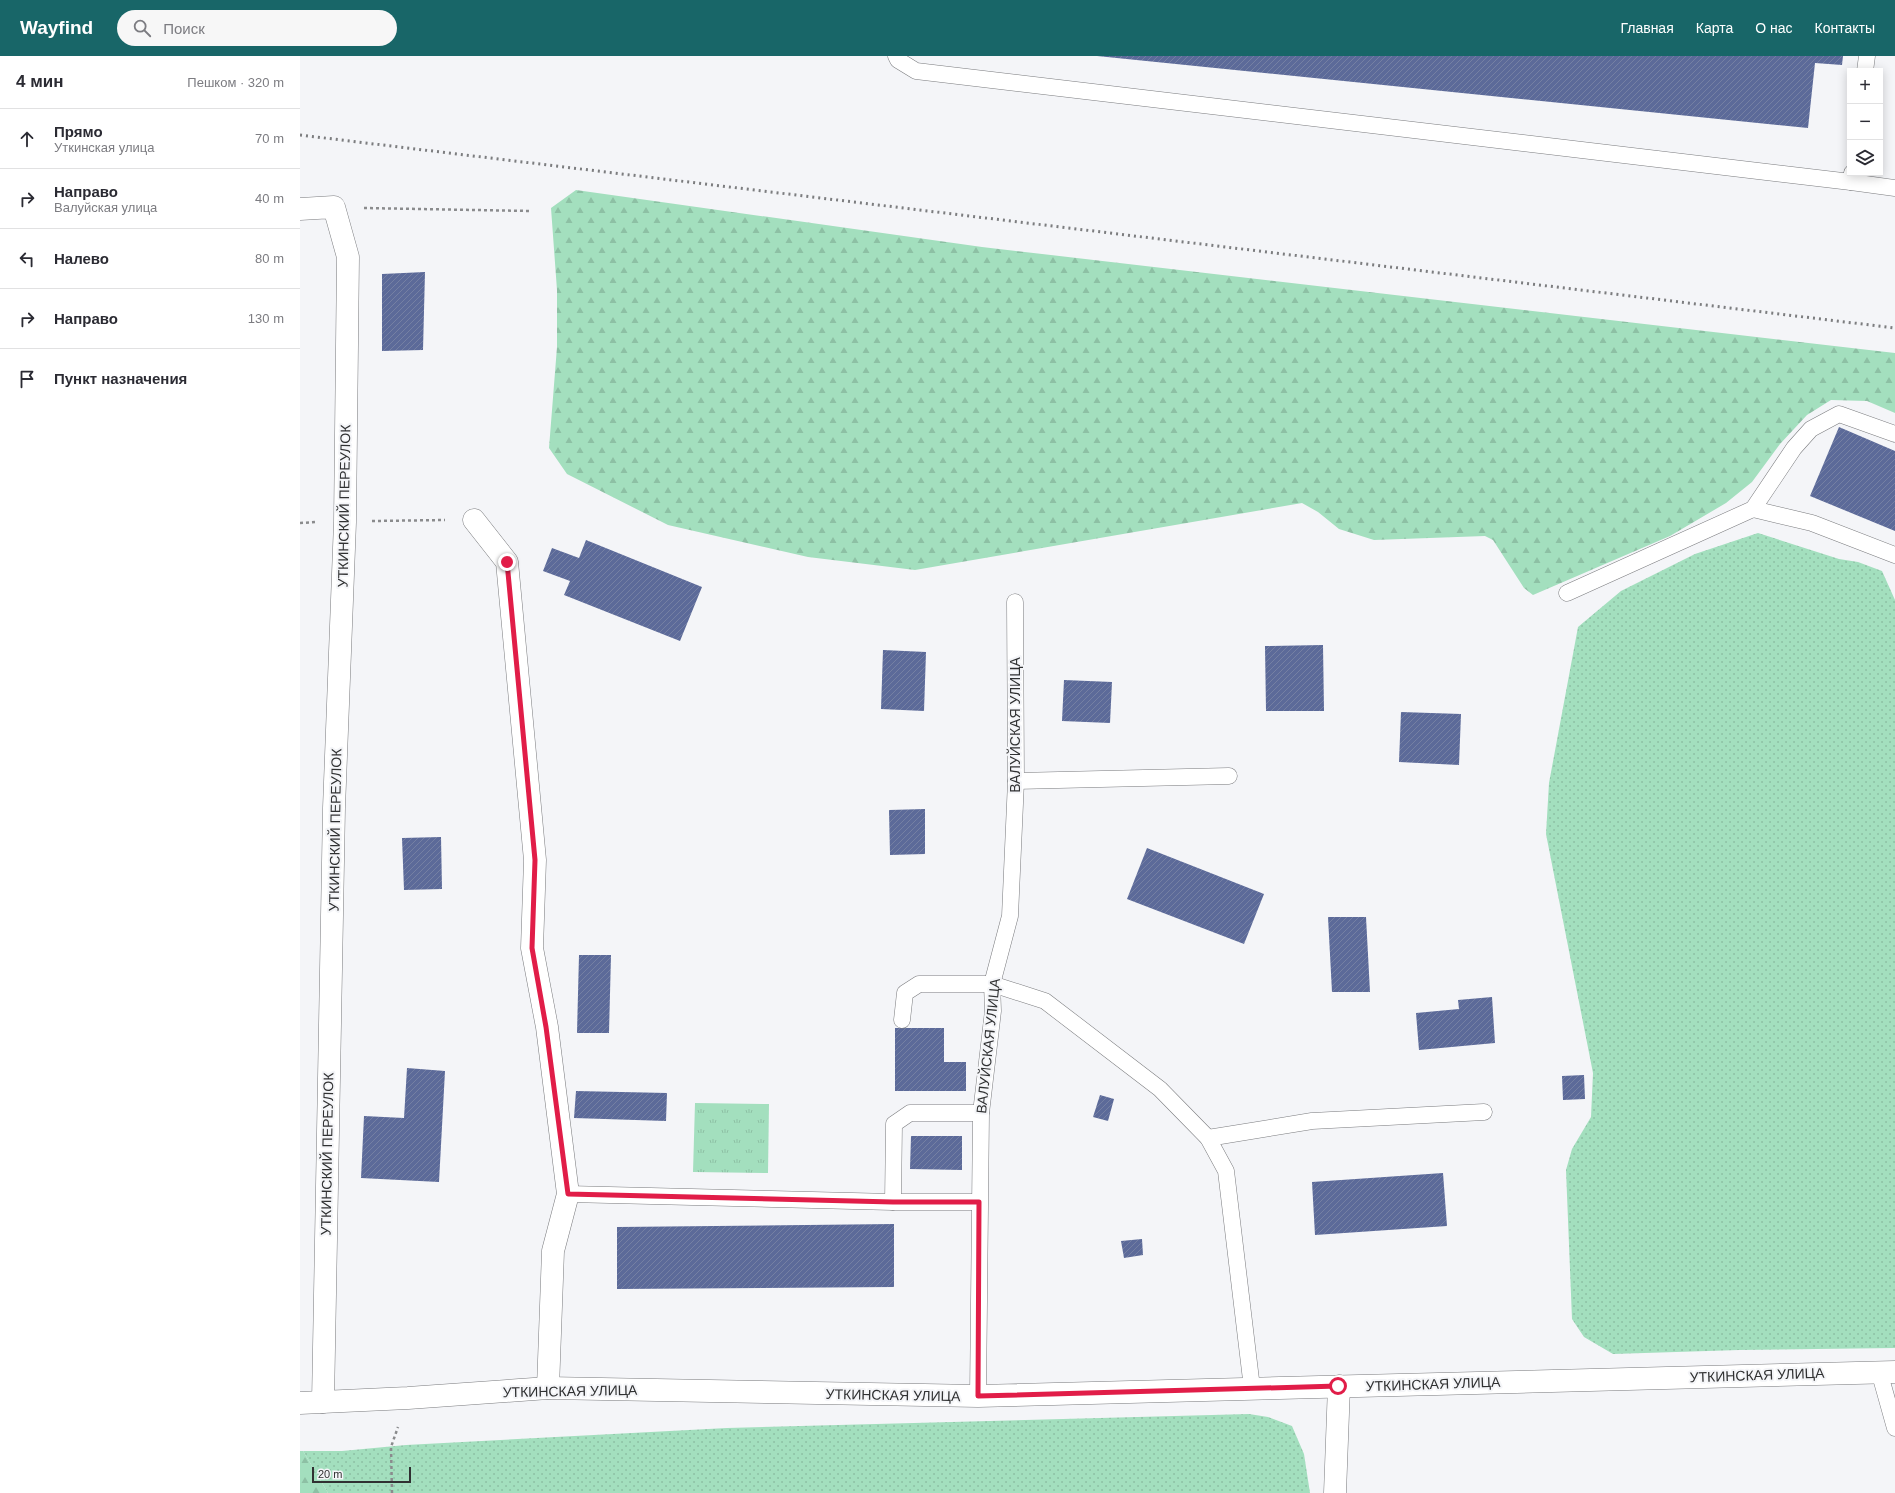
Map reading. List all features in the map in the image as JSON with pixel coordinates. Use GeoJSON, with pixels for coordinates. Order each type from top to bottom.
{"type":"FeatureCollection","features":[{"type":"Feature","properties":{"kind":"street"},"geometry":{"type":"LineString","coordinates":[[300,209],[334,207]]}},
{"type":"Feature","properties":{"kind":"street","name":"УТКИНСКИЙ ПЕРЕУЛОК"},"geometry":{"type":"LineString","coordinates":[[323,1402],[334,816],[345,522],[348,257],[334,207]]}},
{"type":"Feature","properties":{"kind":"street"},"geometry":{"type":"LineString","coordinates":[[474,520],[507,562],[535,860],[532,948],[546,1027],[568,1194],[554,1251],[548,1388]]}},
{"type":"Feature","properties":{"kind":"street","name":"УТКИНСКАЯ УЛИЦА"},"geometry":{"type":"LineString","coordinates":[[300,1403],[408,1398],[548,1388],[978,1396],[1887,1372]]}},
{"type":"Feature","properties":{"kind":"street"},"geometry":{"type":"LineString","coordinates":[[1335,1493],[1338,1386]]}},
{"type":"Feature","properties":{"kind":"lane"},"geometry":{"type":"LineString","coordinates":[[896,56],[898,60],[916,71],[1851,177],[1895,188]]}},
{"type":"Feature","properties":{"kind":"lane"},"geometry":{"type":"LineString","coordinates":[[1865,68],[1867,56]]}},
{"type":"Feature","properties":{"kind":"lane"},"geometry":{"type":"LineString","coordinates":[[1567,593],[1753,509],[1794,448],[1811,429],[1839,414],[1895,434]]}},
{"type":"Feature","properties":{"kind":"lane"},"geometry":{"type":"LineString","coordinates":[[1753,509],[1812,523],[1895,555]]}},
{"type":"Feature","properties":{"kind":"lane","name":"ВАЛУЙСКАЯ УЛИЦА"},"geometry":{"type":"LineString","coordinates":[[978,1396],[980,1113],[993,1011],[992,984],[1010,916],[1016,781],[1015,602]]}},
{"type":"Feature","properties":{"kind":"lane"},"geometry":{"type":"LineString","coordinates":[[1016,781],[1229,776]]}},
{"type":"Feature","properties":{"kind":"lane"},"geometry":{"type":"LineString","coordinates":[[902,1020],[906,993],[919,984],[992,984],[1045,1000],[1160,1089],[1208,1138],[1226,1171],[1252,1388]]}},
{"type":"Feature","properties":{"kind":"lane"},"geometry":{"type":"LineString","coordinates":[[1208,1138],[1312,1121],[1484,1112]]}},
{"type":"Feature","properties":{"kind":"lane"},"geometry":{"type":"LineString","coordinates":[[893,1202],[894,1124],[910,1113],[980,1113]]}},
{"type":"Feature","properties":{"kind":"lane"},"geometry":{"type":"LineString","coordinates":[[568,1194],[893,1202],[979,1202]]}},
{"type":"Feature","properties":{"kind":"lane"},"geometry":{"type":"LineString","coordinates":[[1887,1372],[1895,1428]]}},
{"type":"Feature","properties":{"kind":"path"},"geometry":{"type":"LineString","coordinates":[[334,207],[530,210]]}},
{"type":"Feature","properties":{"kind":"path"},"geometry":{"type":"LineString","coordinates":[[345,522],[474,520]]}},
{"type":"Feature","properties":{"kind":"path"},"geometry":{"type":"LineString","coordinates":[[392,1493],[391,1447],[408,1398]]}},
{"type":"Feature","properties":{"kind":"green space"},"geometry":{"type":"Polygon","coordinates":[[[576,190],[982,247],[1895,353],[1895,413],[1867,401],[1831,400],[1807,415],[1780,444],[1752,482],[1726,503],[1670,536],[1533,595],[1524,588],[1493,540],[1485,536],[1374,540],[1339,529],[1318,512],[1302,503],[915,570],[808,557],[668,525],[567,474],[549,448],[557,347],[557,290],[551,208],[576,190]]]}},
{"type":"Feature","properties":{"kind":"green space"},"geometry":{"type":"Polygon","coordinates":[[[1758,533],[1839,559],[1858,562],[1882,571],[1895,600],[1895,1348],[1739,1350],[1613,1354],[1584,1337],[1572,1319],[1566,1170],[1572,1149],[1591,1117],[1593,1073],[1546,834],[1549,783],[1578,627],[1621,591],[1695,554],[1758,533]]]}},
{"type":"Feature","properties":{"kind":"green space"},"geometry":{"type":"Polygon","coordinates":[[[695,1103],[769,1104],[768,1173],[693,1172],[695,1103]]]}},
{"type":"Feature","properties":{"kind":"green space"},"geometry":{"type":"Polygon","coordinates":[[[1249,1414],[1268,1417],[1292,1426],[1304,1454],[1310,1493],[328,1493],[303,1451],[342,1451],[406,1445],[727,1428],[1249,1414]]]}},
{"type":"Feature","properties":{"kind":"green space"},"geometry":{"type":"Polygon","coordinates":[[[300,1451],[303,1451],[328,1493],[300,1493],[300,1451]]]}},
{"type":"Feature","properties":{"kind":"building"},"geometry":{"type":"Polygon","coordinates":[[[1097,56],[1843,56],[1842,65],[1815,63],[1808,128],[1097,56]]]}},
{"type":"Feature","properties":{"kind":"building"},"geometry":{"type":"Polygon","coordinates":[[[425,272],[423,350],[382,351],[382,274],[425,272]]]}},
{"type":"Feature","properties":{"kind":"building"},"geometry":{"type":"Polygon","coordinates":[[[1839,427],[1895,451],[1895,531],[1810,496],[1839,427]]]}},
{"type":"Feature","properties":{"kind":"building"},"geometry":{"type":"Polygon","coordinates":[[[586,540],[702,587],[680,641],[564,595],[570,581],[543,571],[552,548],[579,558],[586,540]]]}},
{"type":"Feature","properties":{"kind":"building"},"geometry":{"type":"Polygon","coordinates":[[[1323,645],[1324,711],[1266,711],[1265,646],[1323,645]]]}},
{"type":"Feature","properties":{"kind":"building"},"geometry":{"type":"Polygon","coordinates":[[[883,650],[926,652],[924,711],[881,709],[883,650]]]}},
{"type":"Feature","properties":{"kind":"building"},"geometry":{"type":"Polygon","coordinates":[[[1064,680],[1112,682],[1110,723],[1062,721],[1064,680]]]}},
{"type":"Feature","properties":{"kind":"building"},"geometry":{"type":"Polygon","coordinates":[[[1401,712],[1461,714],[1459,765],[1399,762],[1401,712]]]}},
{"type":"Feature","properties":{"kind":"building"},"geometry":{"type":"Polygon","coordinates":[[[925,809],[925,854],[890,855],[889,810],[925,809]]]}},
{"type":"Feature","properties":{"kind":"building"},"geometry":{"type":"Polygon","coordinates":[[[441,837],[442,889],[404,890],[402,838],[441,837]]]}},
{"type":"Feature","properties":{"kind":"building"},"geometry":{"type":"Polygon","coordinates":[[[1147,848],[1264,894],[1244,944],[1127,899],[1147,848]]]}},
{"type":"Feature","properties":{"kind":"building"},"geometry":{"type":"Polygon","coordinates":[[[1328,917],[1366,917],[1370,992],[1332,992],[1328,917]]]}},
{"type":"Feature","properties":{"kind":"building"},"geometry":{"type":"Polygon","coordinates":[[[579,955],[611,955],[609,1033],[577,1033],[579,955]]]}},
{"type":"Feature","properties":{"kind":"building"},"geometry":{"type":"Polygon","coordinates":[[[1492,997],[1495,1043],[1419,1050],[1416,1013],[1459,1009],[1458,1000],[1492,997]]]}},
{"type":"Feature","properties":{"kind":"building"},"geometry":{"type":"Polygon","coordinates":[[[895,1028],[944,1028],[944,1062],[966,1062],[966,1091],[895,1091],[895,1028]]]}},
{"type":"Feature","properties":{"kind":"building"},"geometry":{"type":"Polygon","coordinates":[[[407,1068],[445,1071],[439,1182],[361,1178],[364,1116],[404,1118],[407,1068]]]}},
{"type":"Feature","properties":{"kind":"building"},"geometry":{"type":"Polygon","coordinates":[[[1584,1075],[1585,1099],[1563,1100],[1562,1076],[1584,1075]]]}},
{"type":"Feature","properties":{"kind":"building"},"geometry":{"type":"Polygon","coordinates":[[[576,1091],[667,1093],[666,1121],[574,1118],[576,1091]]]}},
{"type":"Feature","properties":{"kind":"building"},"geometry":{"type":"Polygon","coordinates":[[[1100,1095],[1114,1099],[1108,1121],[1093,1117],[1100,1095]]]}},
{"type":"Feature","properties":{"kind":"building"},"geometry":{"type":"Polygon","coordinates":[[[911,1136],[962,1136],[962,1170],[910,1169],[911,1136]]]}},
{"type":"Feature","properties":{"kind":"building"},"geometry":{"type":"Polygon","coordinates":[[[1443,1173],[1447,1226],[1315,1235],[1312,1182],[1443,1173]]]}},
{"type":"Feature","properties":{"kind":"building"},"geometry":{"type":"Polygon","coordinates":[[[894,1224],[894,1287],[617,1289],[617,1227],[894,1224]]]}},
{"type":"Feature","properties":{"kind":"building"},"geometry":{"type":"Polygon","coordinates":[[[1142,1239],[1143,1255],[1124,1258],[1121,1241],[1142,1239]]]}},
{"type":"Feature","properties":{"kind":"railway"},"geometry":{"type":"LineString","coordinates":[[300,135],[1895,328]]}},
{"type":"Feature","properties":{"kind":"route"},"geometry":{"type":"LineString","coordinates":[[507,562],[535,860],[532,948],[546,1027],[568,1194],[893,1202],[979,1202],[978,1396],[1338,1386]]}}]}
